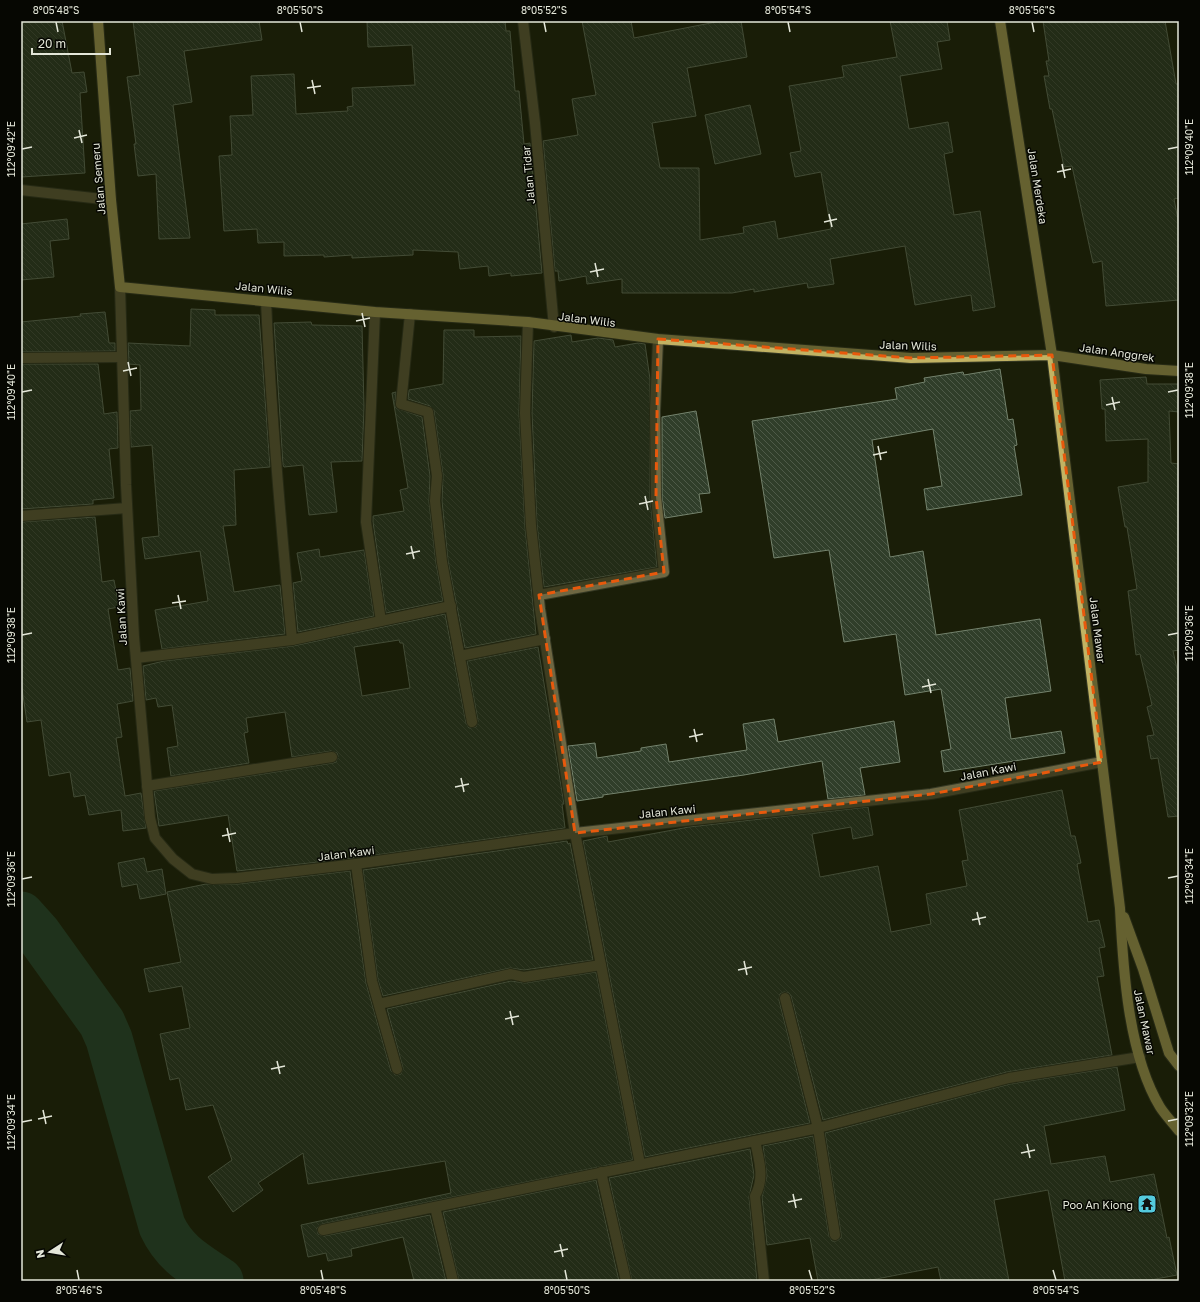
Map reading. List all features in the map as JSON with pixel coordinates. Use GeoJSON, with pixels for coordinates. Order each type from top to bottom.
{"type":"FeatureCollection","features":[{"type":"Feature","properties":{"kind":"main road","name":"Jalan Semeru"},"geometry":{"type":"LineString","coordinates":[[98,21],[111,200],[120,287]]}},
{"type":"Feature","properties":{"kind":"main road","name":"Jalan Merdeka"},"geometry":{"type":"LineString","coordinates":[[1000,21],[1052,355]]}},
{"type":"Feature","properties":{"kind":"main road","name":"Jalan Wilis"},"geometry":{"type":"LineString","coordinates":[[120,287],[375,312],[528,322],[554,327],[658,339],[911,358],[1052,355]]}},
{"type":"Feature","properties":{"kind":"main road","name":"Jalan Anggrek"},"geometry":{"type":"LineString","coordinates":[[1052,355],[1146,369],[1179,371]]}},
{"type":"Feature","properties":{"kind":"main road","name":"Jalan Mawar"},"geometry":{"type":"LineString","coordinates":[[1052,355],[1120,908],[1123,968],[1140,1057],[1146,1080],[1160,1107],[1179,1131]]}},
{"type":"Feature","properties":{"kind":"main road","name":"Jalan Mawar"},"geometry":{"type":"LineString","coordinates":[[1120,908],[1143,969],[1166,1045],[1179,1066]]}},
{"type":"Feature","properties":{"kind":"street","name":"Jalan Tidar"},"geometry":{"type":"LineString","coordinates":[[523,21],[535,124],[554,327]]}},
{"type":"Feature","properties":{"kind":"street"},"geometry":{"type":"LineString","coordinates":[[21,190],[111,200]]}},
{"type":"Feature","properties":{"kind":"street","name":"Jalan Kawi"},"geometry":{"type":"LineString","coordinates":[[120,287],[127,508],[136,658],[150,818],[155,838],[173,859],[192,874],[212,879],[237,878],[356,864],[575,833],[931,794],[1102,762]]}},
{"type":"Feature","properties":{"kind":"street"},"geometry":{"type":"LineString","coordinates":[[266,301],[274,440],[292,640]]}},
{"type":"Feature","properties":{"kind":"street"},"geometry":{"type":"LineString","coordinates":[[375,312],[366,522],[381,621]]}},
{"type":"Feature","properties":{"kind":"street"},"geometry":{"type":"LineString","coordinates":[[410,314],[401,404],[428,412],[437,476],[435,501],[438,524],[450,606],[472,722]]}},
{"type":"Feature","properties":{"kind":"street"},"geometry":{"type":"LineString","coordinates":[[528,322],[525,413],[531,526],[538,595],[575,833],[640,1164]]}},
{"type":"Feature","properties":{"kind":"street"},"geometry":{"type":"LineString","coordinates":[[538,595],[664,572],[656,497],[655,411],[658,339]]}},
{"type":"Feature","properties":{"kind":"street"},"geometry":{"type":"LineString","coordinates":[[21,358],[122,357]]}},
{"type":"Feature","properties":{"kind":"street"},"geometry":{"type":"LineString","coordinates":[[21,516],[127,508]]}},
{"type":"Feature","properties":{"kind":"street"},"geometry":{"type":"LineString","coordinates":[[136,658],[292,640],[416,615],[450,606]]}},
{"type":"Feature","properties":{"kind":"street"},"geometry":{"type":"LineString","coordinates":[[460,656],[545,639]]}},
{"type":"Feature","properties":{"kind":"street"},"geometry":{"type":"LineString","coordinates":[[147,786],[332,757]]}},
{"type":"Feature","properties":{"kind":"street"},"geometry":{"type":"LineString","coordinates":[[356,864],[372,981],[397,1069]]}},
{"type":"Feature","properties":{"kind":"street"},"geometry":{"type":"LineString","coordinates":[[379,1004],[511,974],[524,977],[601,965]]}},
{"type":"Feature","properties":{"kind":"street"},"geometry":{"type":"LineString","coordinates":[[785,998],[818,1128],[835,1235]]}},
{"type":"Feature","properties":{"kind":"street"},"geometry":{"type":"LineString","coordinates":[[323,1230],[818,1128],[1009,1078],[1140,1057]]}},
{"type":"Feature","properties":{"kind":"street"},"geometry":{"type":"LineString","coordinates":[[755,1141],[761,1171],[760,1188],[755,1196],[764,1281]]}},
{"type":"Feature","properties":{"kind":"street"},"geometry":{"type":"LineString","coordinates":[[601,1172],[626,1281]]}},
{"type":"Feature","properties":{"kind":"street"},"geometry":{"type":"LineString","coordinates":[[434,1207],[454,1281]]}},
{"type":"Feature","properties":{"kind":"highlighted area"},"geometry":{"type":"Polygon","coordinates":[[[658,339],[911,358],[1052,355],[1102,762],[931,794],[575,833],[539,595],[664,572],[656,497],[658,339]]]}},
{"type":"Feature","properties":{"kind":"building"},"geometry":{"type":"Polygon","coordinates":[[[21,21],[62,21],[72,73],[84,72],[87,92],[80,93],[85,173],[21,177],[21,21]]]}},
{"type":"Feature","properties":{"kind":"building"},"geometry":{"type":"Polygon","coordinates":[[[133,21],[259,21],[262,40],[184,51],[192,102],[173,105],[190,238],[159,239],[156,174],[138,176],[134,144],[136,144],[127,77],[140,75],[133,21]]]}},
{"type":"Feature","properties":{"kind":"building"},"geometry":{"type":"Polygon","coordinates":[[[367,21],[505,21],[506,31],[510,31],[515,91],[519,91],[524,144],[530,143],[542,273],[511,276],[511,273],[489,276],[488,266],[460,269],[458,252],[413,250],[413,255],[352,258],[352,255],[324,257],[324,255],[284,256],[284,242],[258,243],[257,229],[224,231],[219,156],[232,155],[230,116],[253,115],[251,76],[294,74],[296,114],[348,111],[347,107],[353,106],[352,88],[415,85],[412,45],[368,47],[367,21]]]}},
{"type":"Feature","properties":{"kind":"building"},"geometry":{"type":"Polygon","coordinates":[[[582,21],[631,21],[634,38],[721,21],[741,21],[747,57],[687,68],[696,116],[652,123],[660,168],[699,168],[700,240],[744,233],[743,227],[775,221],[778,239],[831,229],[821,172],[795,177],[790,153],[801,151],[789,86],[844,77],[842,66],[897,57],[890,21],[947,21],[950,40],[937,42],[942,69],[900,76],[909,129],[948,122],[953,152],[944,154],[954,215],[980,211],[995,307],[973,311],[971,295],[915,305],[905,246],[830,259],[834,284],[808,288],[807,283],[754,292],[754,289],[732,293],[622,293],[622,279],[587,284],[586,276],[559,281],[558,271],[555,271],[543,141],[578,135],[572,99],[596,95],[582,21]]]}},
{"type":"Feature","properties":{"kind":"building"},"geometry":{"type":"Polygon","coordinates":[[[1043,21],[1165,21],[1176,84],[1179,84],[1179,198],[1174,199],[1179,225],[1179,300],[1106,306],[1102,261],[1093,263],[1072,166],[1064,167],[1052,109],[1050,109],[1044,76],[1049,76],[1046,61],[1049,61],[1043,21]]]}},
{"type":"Feature","properties":{"kind":"building"},"geometry":{"type":"Polygon","coordinates":[[[750,105],[761,154],[715,164],[705,115],[750,105]]]}},
{"type":"Feature","properties":{"kind":"building"},"geometry":{"type":"Polygon","coordinates":[[[67,219],[69,239],[50,241],[54,277],[21,280],[21,224],[67,219]]]}},
{"type":"Feature","properties":{"kind":"building"},"geometry":{"type":"Polygon","coordinates":[[[191,309],[215,310],[215,315],[259,315],[270,467],[234,470],[236,525],[223,526],[234,592],[280,585],[285,634],[162,649],[155,610],[208,601],[200,551],[145,559],[142,538],[159,536],[152,445],[131,447],[130,411],[141,410],[140,365],[129,364],[128,343],[190,346],[191,309]]]}},
{"type":"Feature","properties":{"kind":"building"},"geometry":{"type":"Polygon","coordinates":[[[105,312],[109,343],[115,343],[115,351],[21,352],[21,322],[105,312]]]}},
{"type":"Feature","properties":{"kind":"building"},"geometry":{"type":"Polygon","coordinates":[[[311,322],[312,325],[362,326],[364,407],[362,461],[331,462],[337,512],[309,515],[303,465],[284,467],[283,465],[274,323],[311,322]]]}},
{"type":"Feature","properties":{"kind":"building"},"geometry":{"type":"Polygon","coordinates":[[[444,330],[474,330],[474,337],[521,336],[519,413],[525,527],[536,634],[465,648],[448,561],[442,501],[443,475],[434,411],[430,406],[408,399],[409,390],[443,384],[444,330]]]}},
{"type":"Feature","properties":{"kind":"building"},"geometry":{"type":"Polygon","coordinates":[[[571,335],[572,342],[598,338],[613,340],[615,347],[638,343],[645,344],[650,379],[650,497],[657,567],[544,587],[537,525],[532,413],[534,341],[571,335]]]}},
{"type":"Feature","properties":{"kind":"building"},"geometry":{"type":"Polygon","coordinates":[[[21,364],[98,364],[104,414],[117,412],[118,448],[109,449],[114,498],[93,500],[93,504],[21,509],[21,364]]]}},
{"type":"Feature","properties":{"kind":"building"},"geometry":{"type":"Polygon","coordinates":[[[1000,369],[1008,420],[1013,419],[1017,445],[1014,446],[1022,495],[927,510],[924,489],[942,486],[933,429],[872,440],[890,557],[923,551],[936,635],[1040,619],[1051,691],[1005,698],[1011,739],[1061,731],[1065,753],[944,772],[941,751],[951,749],[941,689],[905,695],[896,634],[844,642],[829,550],[774,558],[752,421],[897,399],[895,388],[925,382],[924,378],[963,372],[964,375],[1000,369]]]}},
{"type":"Feature","properties":{"kind":"building"},"geometry":{"type":"Polygon","coordinates":[[[1146,377],[1147,384],[1179,384],[1179,412],[1169,411],[1171,463],[1179,464],[1179,650],[1173,651],[1179,678],[1179,816],[1168,817],[1158,758],[1151,759],[1147,736],[1154,735],[1147,707],[1152,705],[1140,654],[1136,655],[1128,591],[1137,589],[1127,527],[1125,527],[1118,487],[1148,482],[1148,439],[1106,441],[1105,409],[1102,409],[1100,380],[1146,377]]]}},
{"type":"Feature","properties":{"kind":"building"},"geometry":{"type":"Polygon","coordinates":[[[396,392],[396,408],[422,417],[430,476],[429,502],[436,563],[443,601],[386,613],[373,516],[404,511],[400,490],[408,488],[392,393],[396,392]]]}},
{"type":"Feature","properties":{"kind":"building"},"geometry":{"type":"Polygon","coordinates":[[[696,411],[710,493],[699,494],[702,512],[665,518],[662,497],[662,417],[696,411]]]}},
{"type":"Feature","properties":{"kind":"building"},"geometry":{"type":"Polygon","coordinates":[[[95,517],[102,582],[114,580],[119,607],[108,609],[118,670],[130,668],[133,701],[117,704],[122,737],[116,738],[125,796],[141,793],[146,828],[123,831],[121,810],[89,815],[85,795],[74,797],[70,772],[49,776],[41,720],[27,722],[21,682],[21,522],[95,517]]]}},
{"type":"Feature","properties":{"kind":"building"},"geometry":{"type":"Polygon","coordinates":[[[319,549],[320,557],[364,550],[374,616],[298,632],[293,583],[302,581],[297,553],[319,549]]]}},
{"type":"Feature","properties":{"kind":"building"},"geometry":{"type":"Polygon","coordinates":[[[445,614],[466,723],[469,728],[476,727],[478,721],[467,661],[538,647],[564,804],[562,804],[565,828],[355,858],[237,871],[228,815],[159,826],[154,791],[333,763],[336,762],[338,756],[337,753],[331,751],[292,757],[285,712],[246,718],[248,732],[244,733],[249,763],[171,776],[167,748],[178,746],[172,705],[158,707],[156,698],[146,700],[143,666],[164,661],[293,646],[445,614]],[[399,640],[354,647],[362,696],[410,688],[403,643],[400,643],[399,640]]]}},
{"type":"Feature","properties":{"kind":"building"},"geometry":{"type":"Polygon","coordinates":[[[774,719],[778,742],[894,721],[900,762],[860,768],[865,795],[828,799],[822,761],[744,775],[603,795],[603,797],[577,801],[568,746],[595,743],[597,758],[641,751],[641,748],[666,744],[669,762],[747,750],[743,724],[774,719]]]}},
{"type":"Feature","properties":{"kind":"building"},"geometry":{"type":"Polygon","coordinates":[[[1062,790],[1071,836],[1075,836],[1081,863],[1077,864],[1088,922],[1099,920],[1105,947],[1099,948],[1104,976],[1097,977],[1112,1055],[1007,1072],[823,1120],[791,996],[789,993],[784,992],[780,994],[779,1000],[810,1123],[645,1157],[583,841],[607,836],[608,842],[689,827],[868,807],[873,835],[853,839],[851,827],[812,834],[820,877],[878,866],[891,932],[931,924],[926,894],[967,886],[962,861],[968,860],[959,810],[1062,790]]]}},
{"type":"Feature","properties":{"kind":"building"},"geometry":{"type":"Polygon","coordinates":[[[567,841],[568,844],[570,843],[593,960],[524,970],[510,968],[383,996],[378,980],[363,870],[567,841]]]}},
{"type":"Feature","properties":{"kind":"building"},"geometry":{"type":"Polygon","coordinates":[[[144,858],[147,872],[162,869],[166,894],[140,899],[137,884],[122,887],[118,863],[144,858]]]}},
{"type":"Feature","properties":{"kind":"building"},"geometry":{"type":"Polygon","coordinates":[[[350,871],[366,983],[391,1071],[395,1075],[401,1074],[403,1068],[387,1009],[511,981],[525,983],[596,972],[633,1160],[322,1224],[317,1228],[318,1234],[324,1236],[430,1215],[446,1281],[414,1281],[403,1237],[351,1249],[352,1256],[328,1261],[326,1253],[308,1257],[301,1225],[451,1193],[445,1161],[308,1184],[303,1153],[258,1183],[263,1190],[233,1212],[208,1177],[232,1160],[213,1105],[186,1110],[179,1078],[170,1080],[160,1034],[190,1028],[182,986],[149,992],[144,969],[181,962],[167,892],[206,884],[238,884],[350,871]]]}},
{"type":"Feature","properties":{"kind":"building"},"geometry":{"type":"Polygon","coordinates":[[[1117,1067],[1125,1110],[1044,1126],[1051,1164],[1105,1156],[1110,1182],[1154,1174],[1167,1238],[1169,1237],[1177,1275],[1145,1281],[1065,1281],[1048,1190],[994,1200],[1009,1281],[941,1281],[938,1267],[866,1281],[818,1281],[810,1238],[767,1245],[762,1197],[767,1176],[763,1146],[813,1136],[829,1236],[832,1241],[836,1241],[841,1238],[841,1234],[825,1133],[1010,1084],[1117,1067]]]}},
{"type":"Feature","properties":{"kind":"building"},"geometry":{"type":"Polygon","coordinates":[[[750,1149],[754,1175],[749,1197],[757,1281],[632,1281],[609,1178],[750,1149]]]}},
{"type":"Feature","properties":{"kind":"building"},"geometry":{"type":"Polygon","coordinates":[[[596,1180],[619,1281],[459,1281],[443,1212],[596,1180]]]}},
{"type":"Feature","properties":{"kind":"waterway"},"geometry":{"type":"LineString","coordinates":[[21,915],[38,934],[102,1023],[109,1039],[162,1226],[167,1236],[186,1258],[220,1281]]}},
{"type":"Feature","properties":{"kind":"place","name":"Poo An Kiong"},"geometry":{"type":"Point","coordinates":[1147,1204]}}]}
